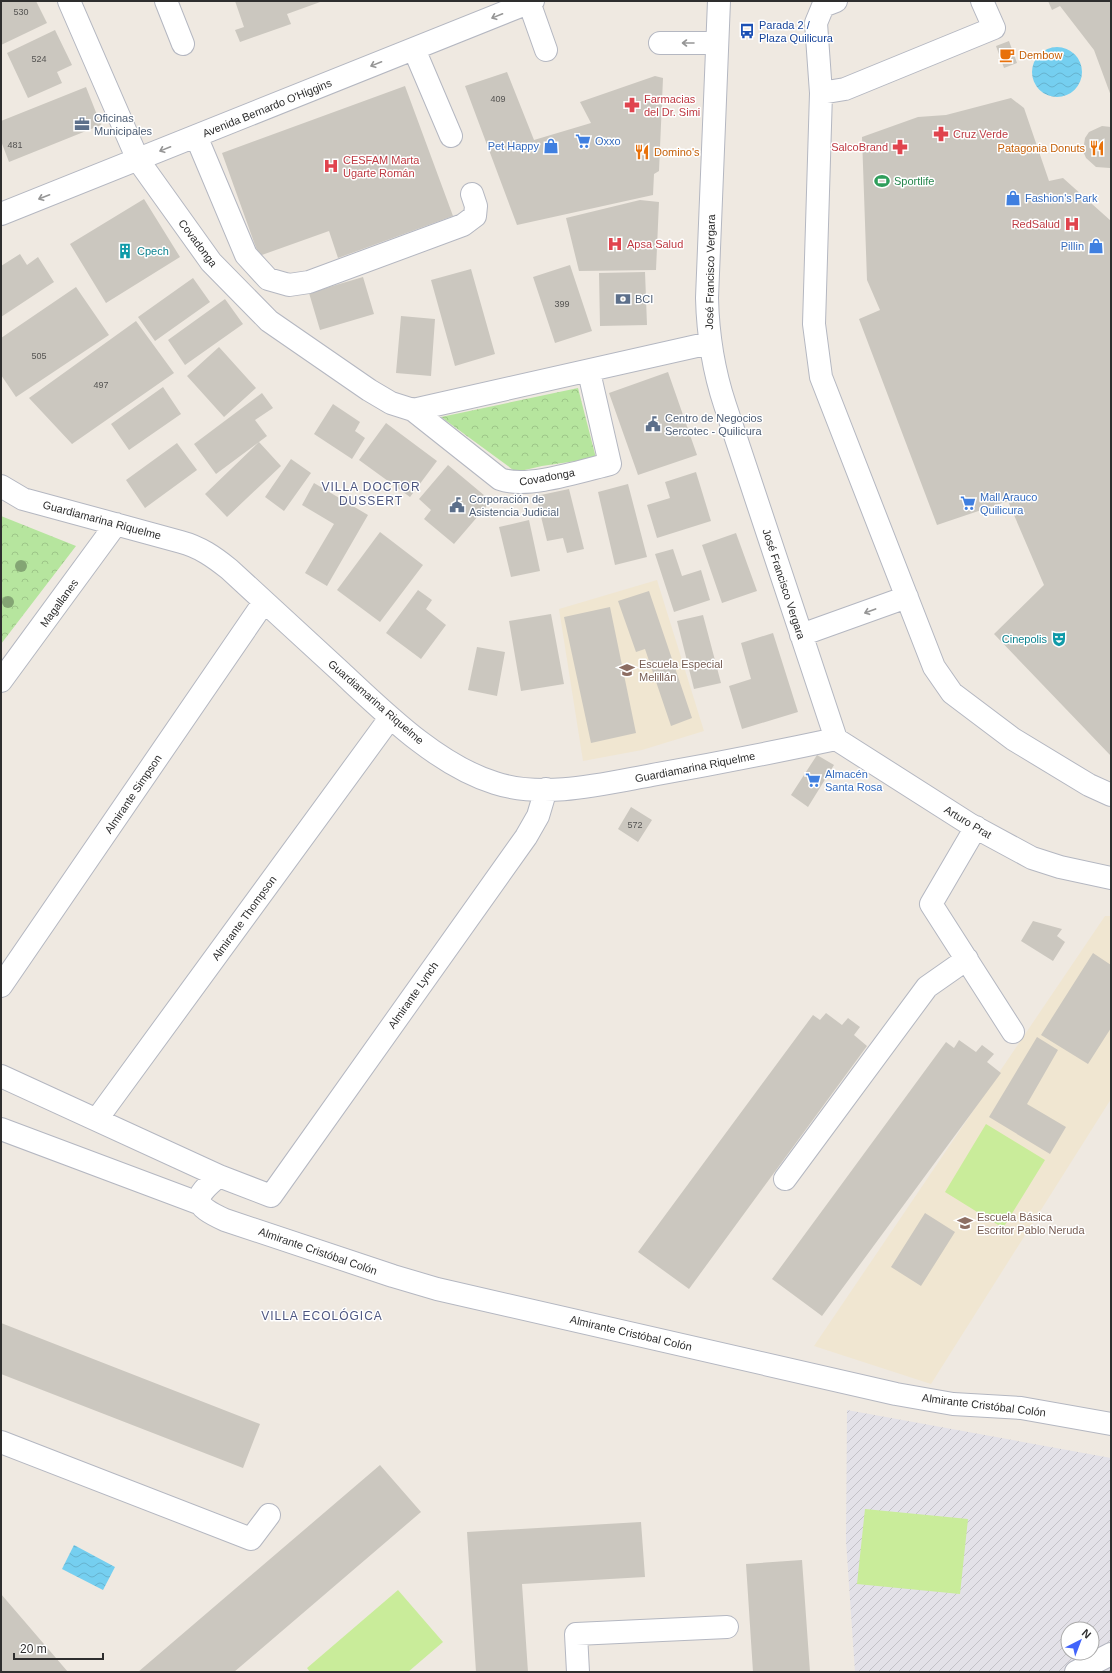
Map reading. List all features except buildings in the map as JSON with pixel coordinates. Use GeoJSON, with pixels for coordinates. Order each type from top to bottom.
{"type":"FeatureCollection","features":[{"type":"Feature","properties":{"kind":"street","name":"Covadonga"},"geometry":{"type":"LineString","coordinates":[[69,1],[138,160],[211,262],[269,321],[369,390],[391,403],[413,410],[500,479],[516,483],[538,480],[610,464],[588,372]]}},
{"type":"Feature","properties":{"kind":"street"},"geometry":{"type":"LineString","coordinates":[[166,1],[183,44]]}},
{"type":"Feature","properties":{"kind":"street","name":"José Francisco Vergara"},"geometry":{"type":"LineString","coordinates":[[719,1],[707,298],[710,343],[719,387],[836,739]]}},
{"type":"Feature","properties":{"kind":"street"},"geometry":{"type":"LineString","coordinates":[[836,1],[822,6],[816,23],[821,93],[814,324],[821,377],[934,667],[952,693],[1013,739],[1089,786],[1111,795]]}},
{"type":"Feature","properties":{"kind":"street"},"geometry":{"type":"LineString","coordinates":[[821,93],[845,89],[994,28],[982,1]]}},
{"type":"Feature","properties":{"kind":"street","name":"Avenida Bernardo O'Higgins"},"geometry":{"type":"LineString","coordinates":[[1,214],[531,2]]}},
{"type":"Feature","properties":{"kind":"street"},"geometry":{"type":"LineString","coordinates":[[531,2],[546,50]]}},
{"type":"Feature","properties":{"kind":"street"},"geometry":{"type":"LineString","coordinates":[[660,43],[717,43]]}},
{"type":"Feature","properties":{"kind":"street"},"geometry":{"type":"LineString","coordinates":[[414,49],[451,136]]}},
{"type":"Feature","properties":{"kind":"street"},"geometry":{"type":"LineString","coordinates":[[196,136],[246,255],[268,279],[289,285],[308,282],[463,225],[476,216],[476,206],[472,194]]}},
{"type":"Feature","properties":{"kind":"street","name":"Covadonga"},"geometry":{"type":"LineString","coordinates":[[413,410],[588,372],[710,343]]}},
{"type":"Feature","properties":{"kind":"street","name":"Guardiamarina Riquelme"},"geometry":{"type":"LineString","coordinates":[[1,486],[24,499],[181,542],[202,550],[217,558],[390,718],[453,764],[477,776],[513,788],[529,790],[590,786],[694,768],[836,739]]}},
{"type":"Feature","properties":{"kind":"street","name":"Magallanes"},"geometry":{"type":"LineString","coordinates":[[1,681],[116,524]]}},
{"type":"Feature","properties":{"kind":"street"},"geometry":{"type":"LineString","coordinates":[[802,636],[907,597]]}},
{"type":"Feature","properties":{"kind":"street","name":"Almirante Simpson"},"geometry":{"type":"LineString","coordinates":[[1,986],[264,602]]}},
{"type":"Feature","properties":{"kind":"street","name":"Almirante Thompson"},"geometry":{"type":"LineString","coordinates":[[97,1119],[390,718]]}},
{"type":"Feature","properties":{"kind":"street","name":"Arturo Prat"},"geometry":{"type":"LineString","coordinates":[[836,739],[976,827],[1032,858],[1060,867],[1111,878]]}},
{"type":"Feature","properties":{"kind":"street","name":"Almirante Lynch"},"geometry":{"type":"LineString","coordinates":[[219,1176],[271,1196],[526,837],[538,816],[546,789]]}},
{"type":"Feature","properties":{"kind":"street"},"geometry":{"type":"LineString","coordinates":[[976,827],[932,904],[1013,1032]]}},
{"type":"Feature","properties":{"kind":"street"},"geometry":{"type":"LineString","coordinates":[[785,1179],[927,986],[966,959]]}},
{"type":"Feature","properties":{"kind":"street"},"geometry":{"type":"LineString","coordinates":[[1,1076],[219,1176],[202,1192],[199,1198],[201,1204]]}},
{"type":"Feature","properties":{"kind":"street","name":"Almirante Cristóbal Colón"},"geometry":{"type":"LineString","coordinates":[[1,1129],[201,1204],[204,1210],[209,1213],[232,1222],[393,1276],[482,1300],[896,1394],[953,1404],[1021,1408],[1111,1424]]}},
{"type":"Feature","properties":{"kind":"street"},"geometry":{"type":"LineString","coordinates":[[1,1442],[251,1539],[269,1515]]}},
{"type":"Feature","properties":{"kind":"street"},"geometry":{"type":"LineString","coordinates":[[578,1672],[576,1634],[727,1627]]}},
{"type":"Feature","properties":{"kind":"street"},"geometry":{"type":"LineString","coordinates":[[1076,1672],[1111,1654]]}},
{"type":"Feature","properties":{"kind":"shaded area","name":"Escuela Especial Melillán"},"geometry":{"type":"Polygon","coordinates":[[[657,580],[704,731],[642,750],[583,761],[559,609],[657,580]]]}},
{"type":"Feature","properties":{"kind":"shaded area","name":"Escuela Básica Escritor Pablo Neruda"},"geometry":{"type":"Polygon","coordinates":[[[1105,916],[1111,916],[1111,1099],[931,1384],[814,1346],[1105,916]]]}},
{"type":"Feature","properties":{"kind":"shaded area"},"geometry":{"type":"Polygon","coordinates":[[[847,1410],[1111,1458],[1111,1672],[855,1672],[846,1541],[847,1410]]]}},
{"type":"Feature","properties":{"kind":"green space"},"geometry":{"type":"Polygon","coordinates":[[[578,388],[596,458],[542,466],[516,472],[441,417],[578,388]]]}},
{"type":"Feature","properties":{"kind":"green space"},"geometry":{"type":"Polygon","coordinates":[[[1,516],[76,546],[1,644],[1,516]]]}},
{"type":"Feature","properties":{"kind":"green space"},"geometry":{"type":"Polygon","coordinates":[[[986,1124],[1045,1160],[1003,1228],[945,1192],[986,1124]]]}},
{"type":"Feature","properties":{"kind":"green space"},"geometry":{"type":"Polygon","coordinates":[[[865,1509],[968,1519],[960,1594],[857,1584],[865,1509]]]}},
{"type":"Feature","properties":{"kind":"green space"},"geometry":{"type":"Polygon","coordinates":[[[398,1590],[443,1642],[408,1672],[310,1672],[307,1668],[398,1590]]]}},
{"type":"Feature","properties":{"kind":"water"},"geometry":{"type":"Polygon","coordinates":[[[1052,47],[1062,47],[1075,54],[1082,67],[1082,77],[1075,90],[1062,97],[1052,97],[1043,93],[1036,86],[1032,77],[1032,67],[1036,58],[1043,51],[1052,47]]]}},
{"type":"Feature","properties":{"kind":"water"},"geometry":{"type":"Polygon","coordinates":[[[74,1545],[115,1567],[103,1590],[62,1569],[74,1545]]]}},
{"type":"Feature","properties":{"kind":"place","name":"Parada 2 / Plaza Quilicura"},"geometry":{"type":"Point","coordinates":[747,31]}},
{"type":"Feature","properties":{"kind":"place","name":"Dembow"},"geometry":{"type":"Point","coordinates":[1007,55]}},
{"type":"Feature","properties":{"kind":"place","name":"Farmacias del Dr. Simi"},"geometry":{"type":"Point","coordinates":[632,105]}},
{"type":"Feature","properties":{"kind":"place","name":"Oficinas Municipales"},"geometry":{"type":"Point","coordinates":[82,124]}},
{"type":"Feature","properties":{"kind":"place","name":"Cruz Verde"},"geometry":{"type":"Point","coordinates":[941,134]}},
{"type":"Feature","properties":{"kind":"place","name":"Oxxo"},"geometry":{"type":"Point","coordinates":[583,141]}},
{"type":"Feature","properties":{"kind":"place","name":"Pet Happy"},"geometry":{"type":"Point","coordinates":[551,146]}},
{"type":"Feature","properties":{"kind":"place","name":"SalcoBrand"},"geometry":{"type":"Point","coordinates":[900,147]}},
{"type":"Feature","properties":{"kind":"place","name":"Patagonia Donuts"},"geometry":{"type":"Point","coordinates":[1097,148]}},
{"type":"Feature","properties":{"kind":"place","name":"Domino's"},"geometry":{"type":"Point","coordinates":[642,152]}},
{"type":"Feature","properties":{"kind":"place","name":"CESFAM Marta Ugarte Román"},"geometry":{"type":"Point","coordinates":[331,166]}},
{"type":"Feature","properties":{"kind":"place","name":"Sportlife"},"geometry":{"type":"Point","coordinates":[882,181]}},
{"type":"Feature","properties":{"kind":"place","name":"Fashion's Park"},"geometry":{"type":"Point","coordinates":[1013,198]}},
{"type":"Feature","properties":{"kind":"place","name":"RedSalud"},"geometry":{"type":"Point","coordinates":[1072,224]}},
{"type":"Feature","properties":{"kind":"place","name":"Apsa Salud"},"geometry":{"type":"Point","coordinates":[615,244]}},
{"type":"Feature","properties":{"kind":"place","name":"Pillin"},"geometry":{"type":"Point","coordinates":[1096,246]}},
{"type":"Feature","properties":{"kind":"place","name":"Cpech"},"geometry":{"type":"Point","coordinates":[125,251]}},
{"type":"Feature","properties":{"kind":"place","name":"BCI"},"geometry":{"type":"Point","coordinates":[623,299]}},
{"type":"Feature","properties":{"kind":"place","name":"Centro de Negocios Sercotec - Quilicura"},"geometry":{"type":"Point","coordinates":[653,424]}},
{"type":"Feature","properties":{"kind":"place","name":"Mall Arauco Quilicura"},"geometry":{"type":"Point","coordinates":[968,503]}},
{"type":"Feature","properties":{"kind":"place","name":"Corporación de Asistencia Judicial"},"geometry":{"type":"Point","coordinates":[457,505]}},
{"type":"Feature","properties":{"kind":"place","name":"Cinepolis"},"geometry":{"type":"Point","coordinates":[1059,639]}},
{"type":"Feature","properties":{"kind":"place","name":"Escuela Especial Melillán"},"geometry":{"type":"Point","coordinates":[627,670]}},
{"type":"Feature","properties":{"kind":"place","name":"Almacén Santa Rosa"},"geometry":{"type":"Point","coordinates":[813,780]}},
{"type":"Feature","properties":{"kind":"place","name":"Escuela Básica Escritor Pablo Neruda"},"geometry":{"type":"Point","coordinates":[965,1223]}},
{"type":"Feature","properties":{"kind":"district","name":"VILLA DOCTOR DUSSERT"},"geometry":{"type":"Point","coordinates":[371,494]}},
{"type":"Feature","properties":{"kind":"district","name":"VILLA ECOLÓGICA"},"geometry":{"type":"Point","coordinates":[322,1316]}}]}
